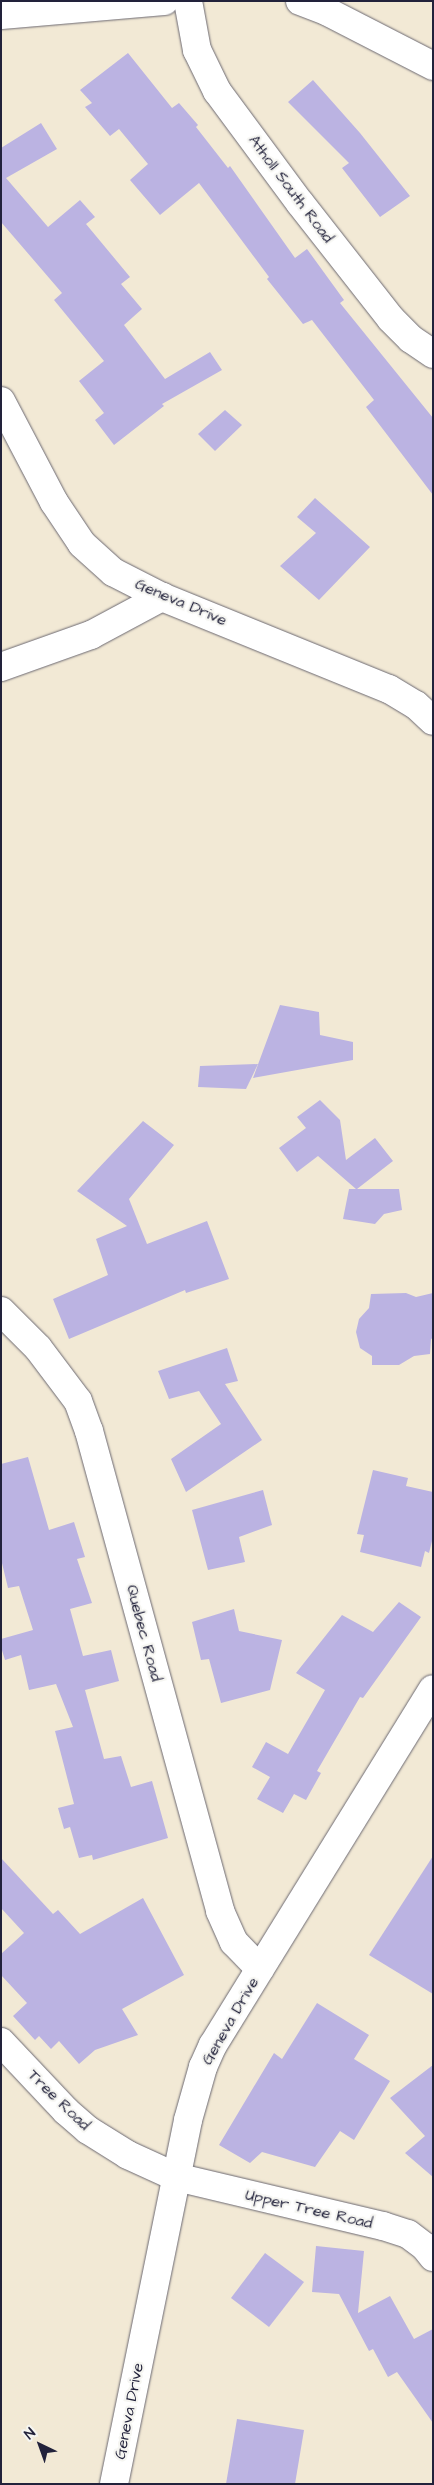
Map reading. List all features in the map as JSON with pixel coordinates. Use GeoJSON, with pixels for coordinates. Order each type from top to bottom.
{"type":"FeatureCollection","features":[{"type":"Feature","properties":{"kind":"street"},"geometry":{"type":"LineString","coordinates":[[1,15],[164,1]]}},
{"type":"Feature","properties":{"kind":"street","name":"Atholl South Road"},"geometry":{"type":"LineString","coordinates":[[188,1],[198,50],[217,91],[391,319],[411,339],[433,354]]}},
{"type":"Feature","properties":{"kind":"street"},"geometry":{"type":"LineString","coordinates":[[300,1],[328,12],[433,66]]}},
{"type":"Feature","properties":{"kind":"street","name":"Geneva Drive"},"geometry":{"type":"LineString","coordinates":[[1,401],[54,502],[82,544],[113,572],[162,597],[388,689],[416,705],[433,721]]}},
{"type":"Feature","properties":{"kind":"street"},"geometry":{"type":"LineString","coordinates":[[1,667],[91,635],[162,597]]}},
{"type":"Feature","properties":{"kind":"street","name":"Quebec Road"},"geometry":{"type":"LineString","coordinates":[[1,1311],[38,1348],[78,1401],[89,1431],[220,1912],[234,1942],[260,1969]]}},
{"type":"Feature","properties":{"kind":"street","name":"Geneva Drive"},"geometry":{"type":"LineString","coordinates":[[114,2484],[188,2120],[203,2067],[213,2045],[433,1689]]}},
{"type":"Feature","properties":{"kind":"street","name":"Tree Road"},"geometry":{"type":"LineString","coordinates":[[1,2042],[66,2111],[88,2130],[128,2155],[176,2177]]}},
{"type":"Feature","properties":{"kind":"street","name":"Upper Tree Road"},"geometry":{"type":"LineString","coordinates":[[176,2177],[383,2226],[408,2234],[425,2247],[433,2257]]}},
{"type":"Feature","properties":{"kind":"building"},"geometry":{"type":"Polygon","coordinates":[[[128,53],[172,108],[179,103],[198,125],[196,127],[228,168],[230,166],[295,258],[307,249],[344,300],[340,303],[433,418],[433,495],[366,407],[374,400],[312,320],[303,324],[267,279],[269,277],[199,183],[160,215],[130,180],[148,164],[119,129],[110,136],[85,107],[92,103],[80,90],[128,53]]]}},
{"type":"Feature","properties":{"kind":"building"},"geometry":{"type":"Polygon","coordinates":[[[313,80],[360,133],[410,196],[380,217],[342,168],[349,163],[288,102],[313,80]]]}},
{"type":"Feature","properties":{"kind":"building"},"geometry":{"type":"Polygon","coordinates":[[[41,123],[57,149],[6,178],[48,227],[80,200],[95,217],[86,224],[130,277],[121,284],[142,309],[124,325],[165,379],[210,352],[222,370],[162,404],[164,406],[114,445],[95,420],[104,413],[79,381],[104,361],[54,300],[62,293],[1,222],[1,148],[41,123]]]}},
{"type":"Feature","properties":{"kind":"building"},"geometry":{"type":"Polygon","coordinates":[[[225,410],[242,425],[215,451],[198,434],[225,410]]]}},
{"type":"Feature","properties":{"kind":"building"},"geometry":{"type":"Polygon","coordinates":[[[315,498],[370,547],[319,600],[280,566],[316,533],[297,517],[315,498]]]}},
{"type":"Feature","properties":{"kind":"building"},"geometry":{"type":"Polygon","coordinates":[[[280,1005],[319,1012],[320,1035],[353,1042],[353,1060],[253,1078],[280,1005]]]}},
{"type":"Feature","properties":{"kind":"building"},"geometry":{"type":"Polygon","coordinates":[[[258,1064],[246,1089],[198,1087],[200,1066],[258,1064]]]}},
{"type":"Feature","properties":{"kind":"building"},"geometry":{"type":"Polygon","coordinates":[[[320,1100],[340,1120],[346,1160],[375,1138],[393,1161],[357,1189],[399,1189],[402,1210],[384,1214],[375,1224],[343,1219],[349,1189],[356,1189],[318,1156],[297,1172],[279,1148],[306,1128],[297,1117],[320,1100]]]}},
{"type":"Feature","properties":{"kind":"building"},"geometry":{"type":"Polygon","coordinates":[[[143,1121],[174,1145],[129,1199],[147,1244],[207,1221],[229,1279],[186,1293],[185,1290],[69,1339],[53,1299],[108,1275],[96,1239],[127,1226],[77,1191],[143,1121]]]}},
{"type":"Feature","properties":{"kind":"building"},"geometry":{"type":"Polygon","coordinates":[[[406,1293],[416,1297],[433,1293],[433,1338],[431,1339],[430,1354],[414,1356],[399,1365],[372,1365],[372,1356],[360,1348],[356,1332],[359,1319],[369,1308],[371,1294],[406,1293]]]}},
{"type":"Feature","properties":{"kind":"building"},"geometry":{"type":"Polygon","coordinates":[[[227,1348],[238,1381],[225,1384],[262,1440],[186,1492],[171,1459],[221,1424],[199,1391],[169,1399],[158,1371],[227,1348]]]}},
{"type":"Feature","properties":{"kind":"building"},"geometry":{"type":"Polygon","coordinates":[[[28,1457],[49,1530],[74,1522],[85,1557],[77,1559],[92,1603],[70,1609],[83,1656],[111,1650],[119,1681],[85,1690],[104,1759],[121,1756],[131,1787],[152,1781],[168,1838],[93,1860],[92,1855],[79,1858],[70,1827],[64,1829],[58,1808],[74,1804],[55,1731],[73,1727],[56,1684],[29,1690],[21,1655],[5,1660],[1,1647],[1,1639],[33,1630],[19,1586],[8,1588],[1,1559],[1,1464],[28,1457]]]}},
{"type":"Feature","properties":{"kind":"building"},"geometry":{"type":"Polygon","coordinates":[[[373,1470],[408,1478],[406,1486],[433,1492],[433,1537],[429,1553],[425,1551],[421,1567],[360,1552],[364,1535],[357,1534],[373,1470]]]}},
{"type":"Feature","properties":{"kind":"building"},"geometry":{"type":"Polygon","coordinates":[[[263,1490],[272,1525],[239,1537],[245,1562],[208,1570],[192,1510],[263,1490]]]}},
{"type":"Feature","properties":{"kind":"building"},"geometry":{"type":"Polygon","coordinates":[[[399,1602],[421,1617],[363,1698],[360,1697],[317,1771],[321,1773],[306,1800],[294,1794],[283,1813],[257,1799],[270,1777],[252,1767],[266,1742],[288,1754],[325,1690],[296,1673],[342,1615],[373,1632],[399,1602]]]}},
{"type":"Feature","properties":{"kind":"building"},"geometry":{"type":"Polygon","coordinates":[[[234,1609],[239,1631],[282,1640],[270,1690],[221,1703],[209,1659],[201,1660],[192,1622],[234,1609]]]}},
{"type":"Feature","properties":{"kind":"building"},"geometry":{"type":"Polygon","coordinates":[[[433,1856],[433,1994],[369,1955],[433,1856]]]}},
{"type":"Feature","properties":{"kind":"building"},"geometry":{"type":"Polygon","coordinates":[[[1,1858],[53,1914],[58,1910],[80,1934],[143,1898],[184,1975],[122,2009],[138,2035],[95,2050],[79,2064],[59,2041],[51,2049],[39,2036],[35,2040],[13,2016],[27,2003],[1,1975],[1,1954],[24,1933],[1,1908],[1,1858]]]}},
{"type":"Feature","properties":{"kind":"building"},"geometry":{"type":"Polygon","coordinates":[[[317,2003],[369,2035],[354,2059],[390,2081],[354,2140],[340,2131],[315,2167],[262,2152],[250,2163],[219,2145],[274,2053],[282,2059],[317,2003]]]}},
{"type":"Feature","properties":{"kind":"building"},"geometry":{"type":"Polygon","coordinates":[[[433,2065],[433,2177],[405,2153],[425,2136],[390,2098],[433,2065]]]}},
{"type":"Feature","properties":{"kind":"building"},"geometry":{"type":"Polygon","coordinates":[[[316,2246],[364,2251],[358,2313],[390,2296],[414,2339],[433,2329],[433,2423],[397,2372],[388,2377],[373,2349],[369,2351],[339,2294],[312,2292],[316,2246]]]}},
{"type":"Feature","properties":{"kind":"building"},"geometry":{"type":"Polygon","coordinates":[[[265,2253],[304,2282],[269,2327],[231,2298],[265,2253]]]}},
{"type":"Feature","properties":{"kind":"building"},"geometry":{"type":"Polygon","coordinates":[[[237,2419],[304,2430],[295,2484],[226,2484],[237,2419]]]}}]}
